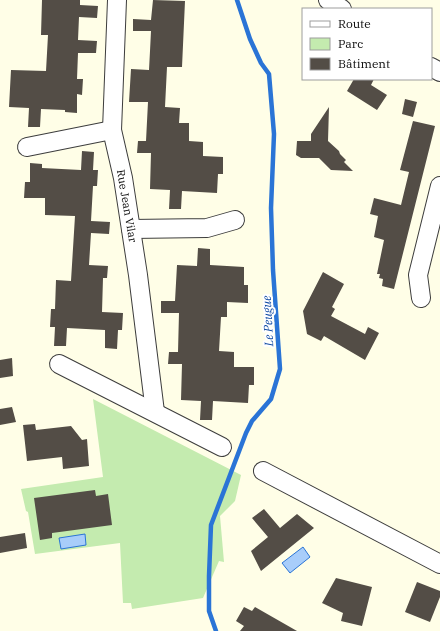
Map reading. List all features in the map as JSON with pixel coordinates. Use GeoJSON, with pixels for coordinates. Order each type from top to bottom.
{"type":"FeatureCollection","features":[{"type":"Feature","properties":{"kind":"street","name":"Rue Jean Vilar"},"geometry":{"type":"LineString","coordinates":[[117,0],[112,130],[123,178],[138,274],[155,412]]}},
{"type":"Feature","properties":{"kind":"street"},"geometry":{"type":"LineString","coordinates":[[328,0],[340,8]]}},
{"type":"Feature","properties":{"kind":"street"},"geometry":{"type":"LineString","coordinates":[[27,147],[112,130]]}},
{"type":"Feature","properties":{"kind":"street"},"geometry":{"type":"LineString","coordinates":[[421,298],[418,275],[440,186]]}},
{"type":"Feature","properties":{"kind":"street"},"geometry":{"type":"LineString","coordinates":[[131,229],[207,228],[235,220]]}},
{"type":"Feature","properties":{"kind":"street"},"geometry":{"type":"LineString","coordinates":[[59,364],[222,447]]}},
{"type":"Feature","properties":{"kind":"street"},"geometry":{"type":"LineString","coordinates":[[263,471],[440,564]]}},
{"type":"Feature","properties":{"kind":"green space"},"geometry":{"type":"Polygon","coordinates":[[[93,399],[241,475],[235,501],[220,516],[224,562],[219,561],[203,598],[132,609],[131,603],[123,603],[120,543],[35,554],[28,512],[26,511],[21,489],[103,477],[93,399]]]}},
{"type":"Feature","properties":{"kind":"water"},"geometry":{"type":"Polygon","coordinates":[[[85,534],[86,545],[61,549],[59,538],[85,534]]]}},
{"type":"Feature","properties":{"kind":"water"},"geometry":{"type":"Polygon","coordinates":[[[303,547],[310,557],[290,573],[282,563],[303,547]]]}},
{"type":"Feature","properties":{"kind":"building"},"geometry":{"type":"Polygon","coordinates":[[[42,0],[80,0],[80,5],[98,6],[97,18],[79,17],[78,40],[97,41],[96,53],[78,53],[77,79],[83,79],[82,95],[77,94],[77,113],[65,112],[65,110],[41,109],[40,127],[28,127],[29,108],[9,107],[11,70],[46,71],[48,35],[41,35],[42,0]]]}},
{"type":"Feature","properties":{"kind":"building"},"geometry":{"type":"Polygon","coordinates":[[[153,0],[185,1],[182,67],[167,67],[165,107],[180,108],[179,123],[189,123],[189,141],[203,142],[203,156],[223,157],[223,174],[218,174],[217,193],[182,191],[181,209],[169,209],[170,190],[150,189],[151,153],[137,153],[138,141],[146,141],[148,102],[129,102],[131,69],[149,70],[151,31],[133,31],[133,19],[151,20],[153,0]]]}},
{"type":"Feature","properties":{"kind":"building"},"geometry":{"type":"Polygon","coordinates":[[[353,80],[374,80],[371,85],[387,95],[377,110],[347,91],[353,80]]]}},
{"type":"Feature","properties":{"kind":"building"},"geometry":{"type":"Polygon","coordinates":[[[405,99],[417,102],[413,117],[402,114],[405,99]]]}},
{"type":"Feature","properties":{"kind":"building"},"geometry":{"type":"Polygon","coordinates":[[[329,107],[328,141],[339,151],[346,160],[344,162],[353,171],[331,170],[319,158],[301,158],[296,155],[297,141],[311,141],[311,134],[329,107]]]}},
{"type":"Feature","properties":{"kind":"building"},"geometry":{"type":"Polygon","coordinates":[[[413,121],[435,126],[394,289],[382,286],[383,279],[379,278],[380,274],[377,274],[384,240],[374,237],[378,216],[370,214],[374,198],[401,205],[409,172],[400,170],[413,121]]]}},
{"type":"Feature","properties":{"kind":"building"},"geometry":{"type":"Polygon","coordinates":[[[82,151],[94,152],[93,170],[98,170],[97,186],[93,186],[91,221],[110,222],[109,234],[91,233],[89,265],[108,266],[107,278],[103,278],[102,312],[123,313],[122,330],[118,330],[117,349],[105,348],[105,330],[67,328],[66,346],[54,346],[55,327],[50,327],[51,309],[55,309],[56,280],[71,281],[75,216],[45,215],[45,198],[24,198],[25,182],[30,182],[30,163],[42,164],[42,168],[81,170],[82,151]]]}},
{"type":"Feature","properties":{"kind":"building"},"geometry":{"type":"Polygon","coordinates":[[[198,248],[210,249],[210,265],[244,267],[244,285],[248,285],[248,303],[227,302],[227,317],[221,317],[219,351],[234,352],[234,367],[254,367],[254,385],[249,385],[248,403],[213,401],[212,420],[200,420],[201,401],[181,400],[182,364],[168,364],[169,352],[178,352],[179,313],[161,313],[161,301],[175,301],[177,265],[197,266],[198,248]]]}},
{"type":"Feature","properties":{"kind":"building"},"geometry":{"type":"Polygon","coordinates":[[[323,272],[344,284],[332,307],[335,309],[331,316],[365,334],[368,327],[379,333],[365,360],[324,336],[321,341],[307,334],[303,311],[323,272]]]}},
{"type":"Feature","properties":{"kind":"building"},"geometry":{"type":"Polygon","coordinates":[[[12,358],[13,376],[0,378],[0,360],[12,358]]]}},
{"type":"Feature","properties":{"kind":"building"},"geometry":{"type":"Polygon","coordinates":[[[12,407],[16,422],[0,425],[0,409],[12,407]]]}},
{"type":"Feature","properties":{"kind":"building"},"geometry":{"type":"Polygon","coordinates":[[[35,424],[36,430],[71,426],[82,440],[87,439],[89,466],[63,469],[62,457],[27,461],[23,425],[35,424]]]}},
{"type":"Feature","properties":{"kind":"building"},"geometry":{"type":"Polygon","coordinates":[[[95,490],[96,496],[108,494],[112,525],[52,533],[52,538],[40,540],[34,498],[95,490]]]}},
{"type":"Feature","properties":{"kind":"building"},"geometry":{"type":"Polygon","coordinates":[[[264,509],[280,528],[297,514],[314,528],[261,571],[251,551],[268,537],[252,518],[264,509]]]}},
{"type":"Feature","properties":{"kind":"building"},"geometry":{"type":"Polygon","coordinates":[[[25,533],[27,548],[0,553],[0,537],[25,533]]]}},
{"type":"Feature","properties":{"kind":"building"},"geometry":{"type":"Polygon","coordinates":[[[336,578],[372,587],[362,626],[341,621],[343,613],[322,603],[336,578]]]}},
{"type":"Feature","properties":{"kind":"building"},"geometry":{"type":"Polygon","coordinates":[[[417,582],[440,591],[440,597],[430,622],[405,612],[417,582]]]}},
{"type":"Feature","properties":{"kind":"building"},"geometry":{"type":"Polygon","coordinates":[[[244,607],[252,611],[255,607],[297,631],[240,631],[244,626],[236,621],[244,607]]]}},
{"type":"Feature","properties":{"kind":"waterway","name":"Le Peugue"},"geometry":{"type":"LineString","coordinates":[[216,631],[209,611],[211,525],[246,433],[252,421],[271,399],[280,369],[273,270],[271,208],[274,134],[269,74],[261,63],[250,39],[237,0]]}}]}
